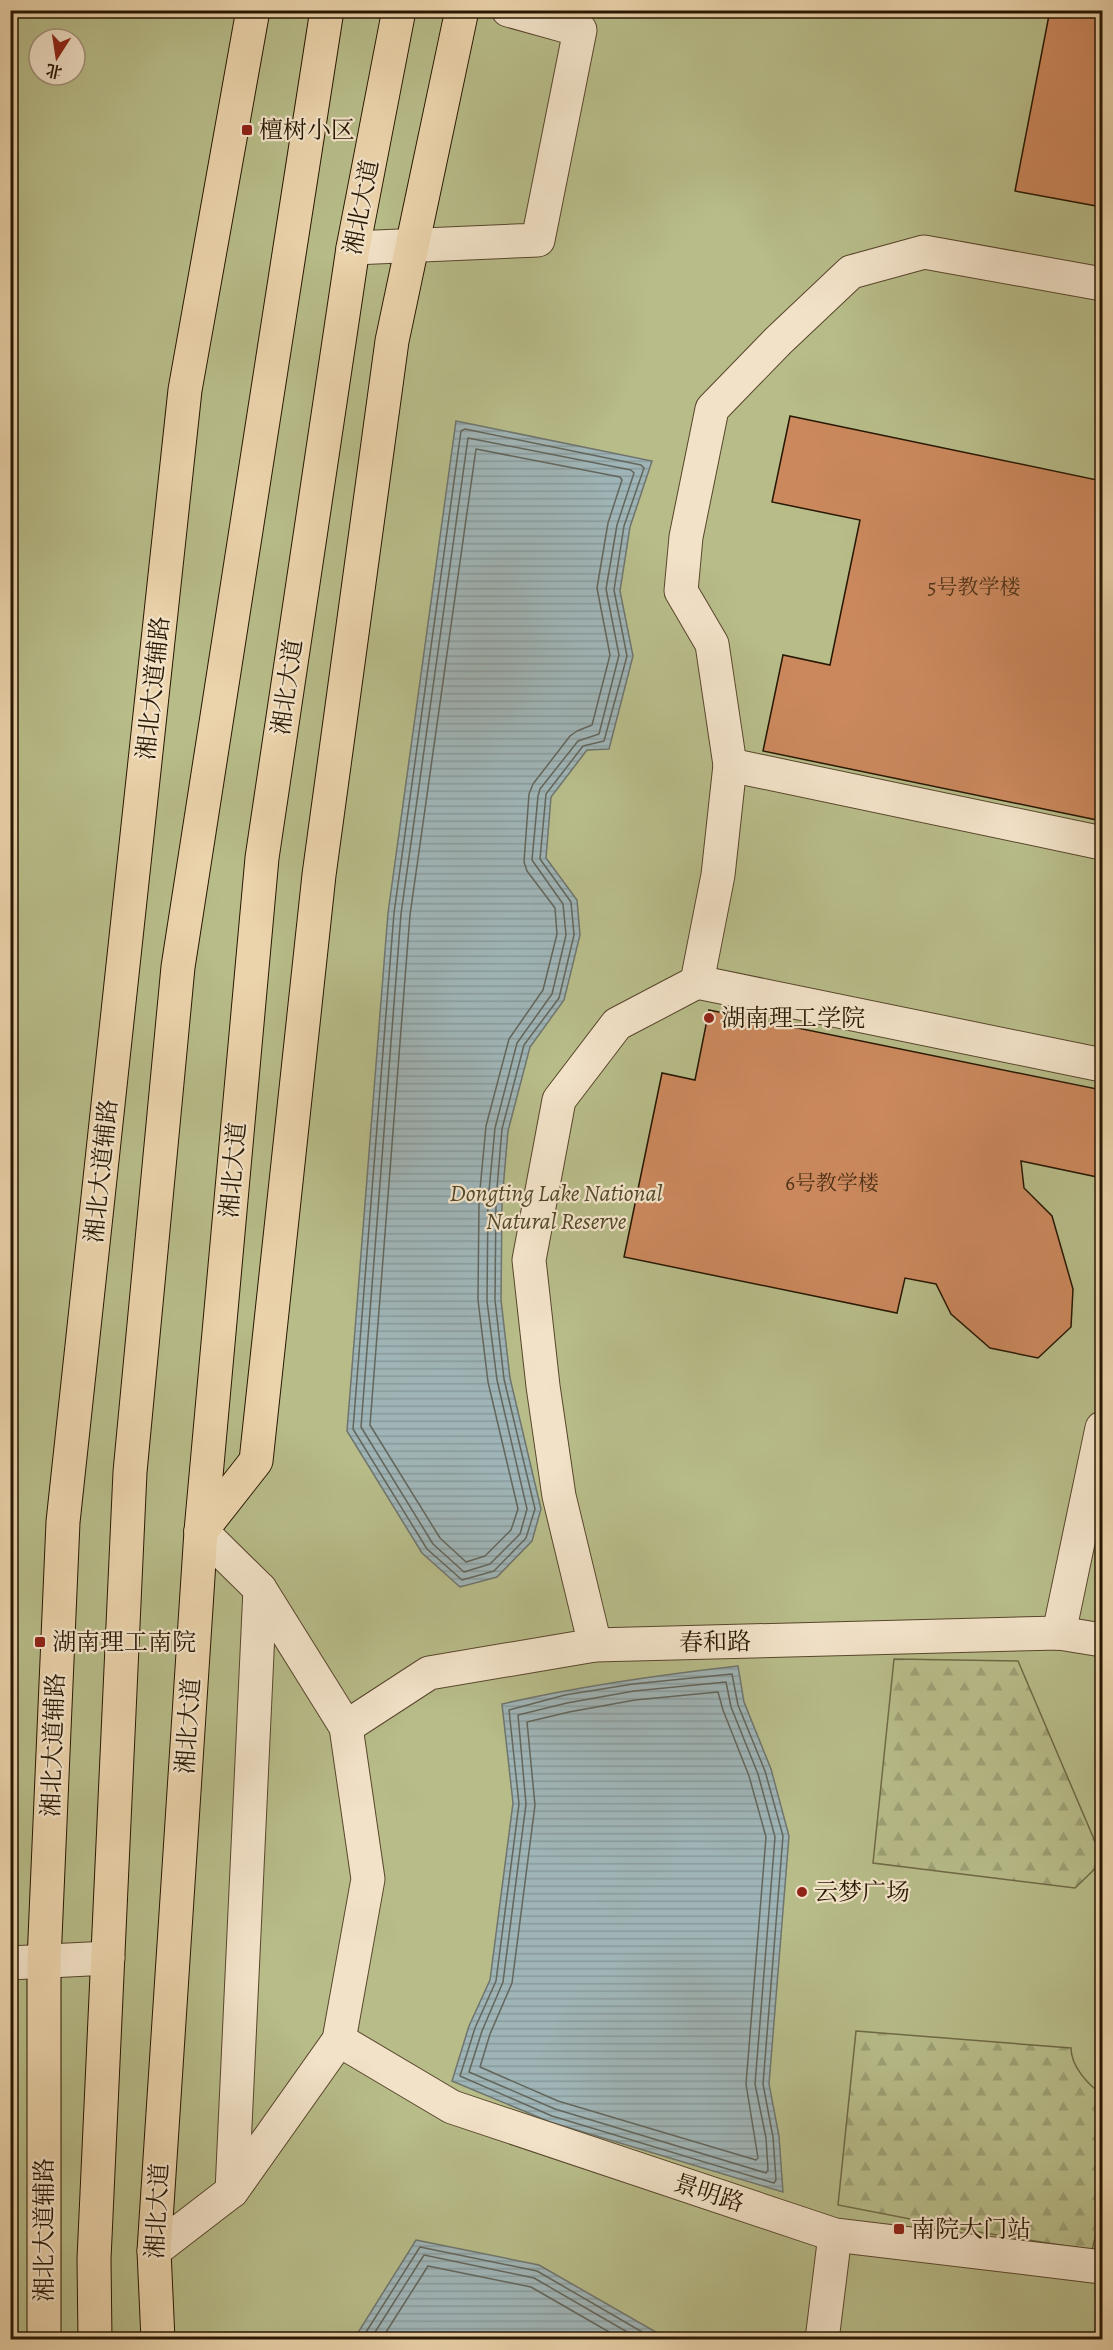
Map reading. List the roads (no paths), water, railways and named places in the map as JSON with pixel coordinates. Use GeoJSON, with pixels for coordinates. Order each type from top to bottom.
{"type":"FeatureCollection","features":[{"type":"Feature","properties":{"kind":"main road","name":"湘北大道辅路"},"geometry":{"type":"LineString","coordinates":[[44,2340],[44,1961],[63,1522],[185,390],[254,10]]}},
{"type":"Feature","properties":{"kind":"main road"},"geometry":{"type":"LineString","coordinates":[[95,2340],[94,2259],[130,1472],[178,967],[327,10]]}},
{"type":"Feature","properties":{"kind":"main road","name":"湘北大道"},"geometry":{"type":"LineString","coordinates":[[158,2340],[154,2251],[201,1531],[262,858],[353,248],[399,10]]}},
{"type":"Feature","properties":{"kind":"main road"},"geometry":{"type":"LineString","coordinates":[[201,1531],[256,1461],[319,875],[392,341],[462,10]]}},
{"type":"Feature","properties":{"kind":"street"},"geometry":{"type":"LineString","coordinates":[[353,248],[538,240],[580,30],[508,10]]}},
{"type":"Feature","properties":{"kind":"street"},"geometry":{"type":"LineString","coordinates":[[696,982],[718,874],[730,765],[712,644],[681,591],[686,537],[712,409],[778,340],[851,272],[924,252],[1102,284]]}},
{"type":"Feature","properties":{"kind":"street"},"geometry":{"type":"LineString","coordinates":[[730,765],[1102,843]]}},
{"type":"Feature","properties":{"kind":"street"},"geometry":{"type":"LineString","coordinates":[[595,1645],[559,1496],[543,1386],[529,1260],[559,1100],[617,1024],[696,982],[1102,1065]]}},
{"type":"Feature","properties":{"kind":"street"},"geometry":{"type":"LineString","coordinates":[[1059,1634],[1102,1428]]}},
{"type":"Feature","properties":{"kind":"street"},"geometry":{"type":"LineString","coordinates":[[154,2251],[232,2191],[339,2040],[368,1879],[346,1727],[260,1589],[201,1531]]}},
{"type":"Feature","properties":{"kind":"street"},"geometry":{"type":"LineString","coordinates":[[232,2191],[260,1589]]}},
{"type":"Feature","properties":{"kind":"street","name":"春和路"},"geometry":{"type":"LineString","coordinates":[[346,1727],[429,1673],[595,1645],[1059,1634],[1102,1640]]}},
{"type":"Feature","properties":{"kind":"street"},"geometry":{"type":"LineString","coordinates":[[10,1963],[108,1958]]}},
{"type":"Feature","properties":{"kind":"street","name":"景明路"},"geometry":{"type":"LineString","coordinates":[[339,2040],[452,2107],[835,2235],[1102,2267]]}},
{"type":"Feature","properties":{"kind":"street"},"geometry":{"type":"LineString","coordinates":[[822,2340],[835,2235]]}},
{"type":"Feature","properties":{"kind":"water"},"geometry":{"type":"Polygon","coordinates":[[[456,421],[652,461],[630,527],[620,591],[633,656],[609,749],[587,750],[551,797],[546,858],[577,900],[580,935],[564,1000],[530,1047],[508,1131],[502,1201],[501,1300],[510,1378],[541,1509],[532,1541],[497,1577],[460,1587],[422,1553],[347,1431],[388,913],[456,421]]]}},
{"type":"Feature","properties":{"kind":"water"},"geometry":{"type":"Polygon","coordinates":[[[738,1666],[744,1702],[771,1769],[789,1836],[769,2084],[779,2136],[783,2192],[550,2122],[452,2081],[469,2026],[490,1980],[513,1803],[502,1704],[619,1682],[738,1666]]]}},
{"type":"Feature","properties":{"kind":"water"},"geometry":{"type":"Polygon","coordinates":[[[416,2240],[539,2265],[668,2339],[354,2339],[416,2240]]]}},
{"type":"Feature","properties":{"kind":"place","name":"檀树小区"},"geometry":{"type":"Point","coordinates":[247,130]}},
{"type":"Feature","properties":{"kind":"place","name":"湖南理工学院"},"geometry":{"type":"Point","coordinates":[709,1018]}},
{"type":"Feature","properties":{"kind":"place","name":"湖南理工南院"},"geometry":{"type":"Point","coordinates":[40,1642]}},
{"type":"Feature","properties":{"kind":"place","name":"云梦广场"},"geometry":{"type":"Point","coordinates":[802,1892]}},
{"type":"Feature","properties":{"kind":"place","name":"南院大门站"},"geometry":{"type":"Point","coordinates":[899,2229]}},
{"type":"Feature","properties":{"kind":"park label","name":"Dongting Lake National Natural Reserve"},"geometry":{"type":"Point","coordinates":[556,1207]}}]}
